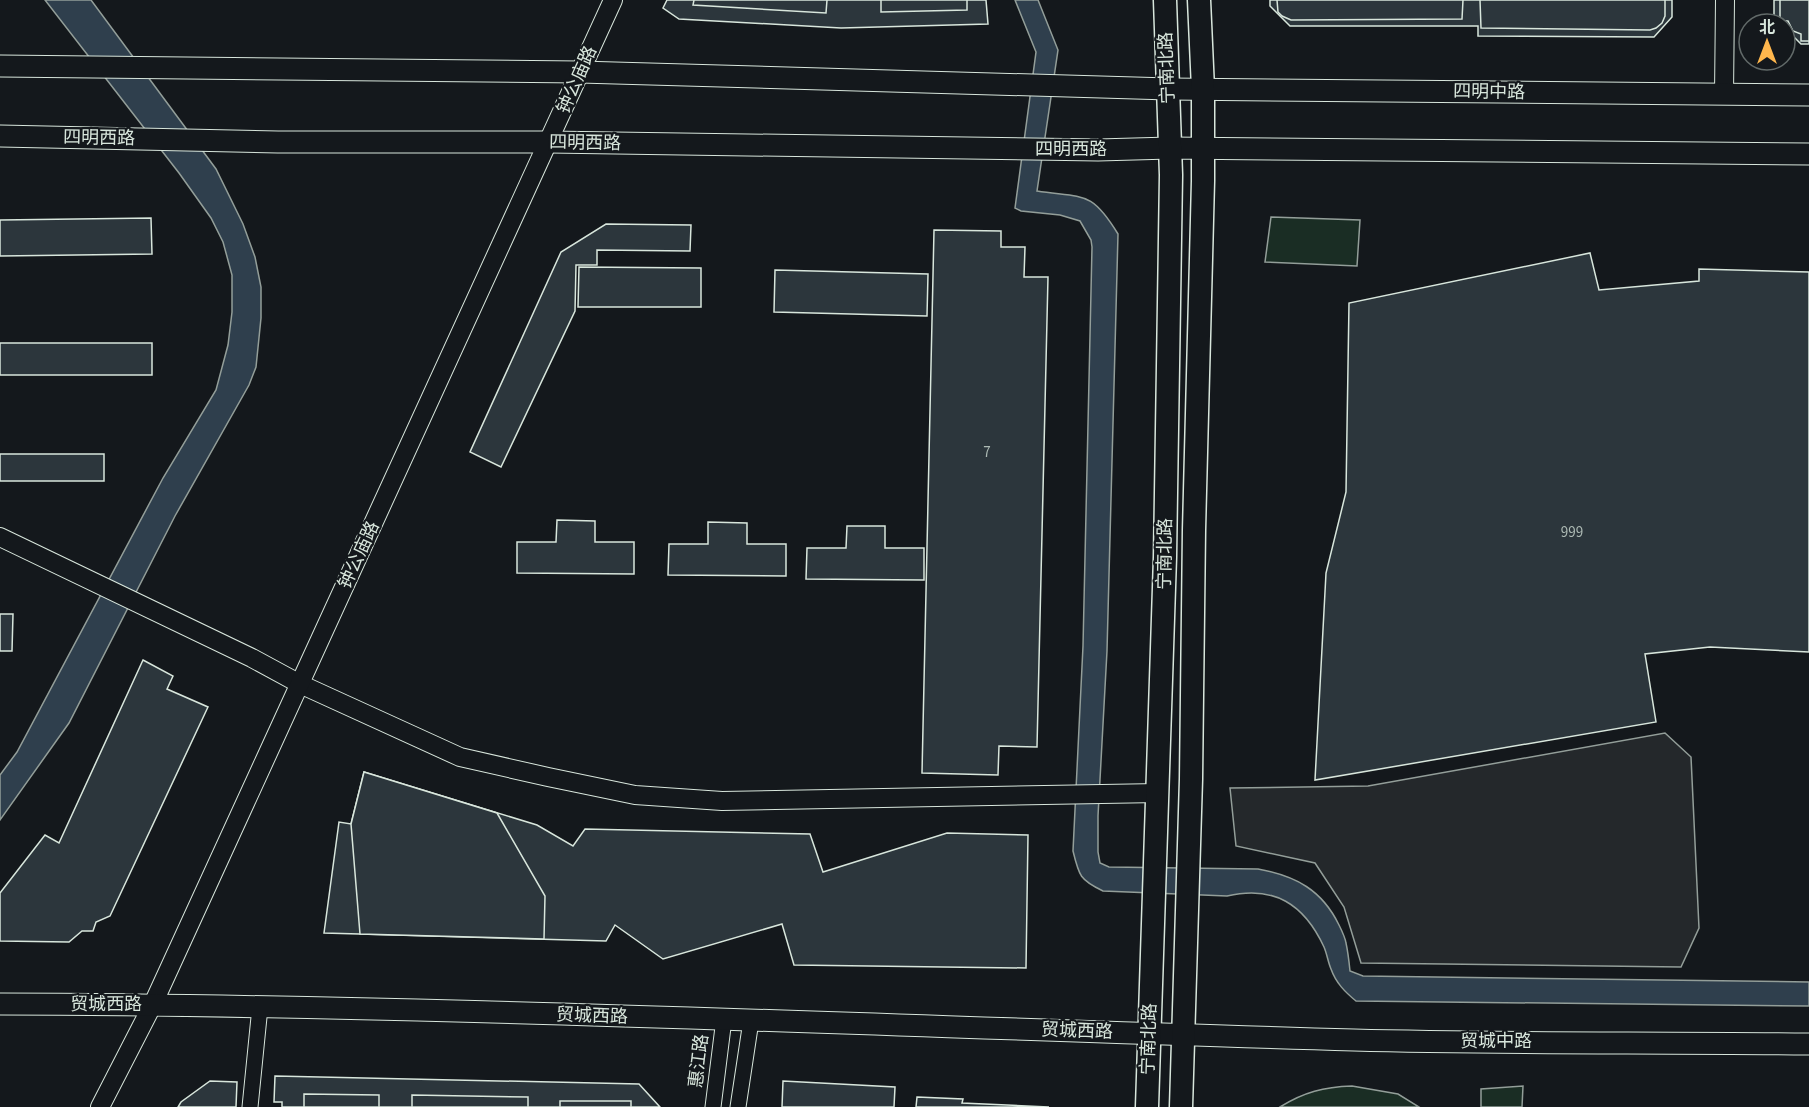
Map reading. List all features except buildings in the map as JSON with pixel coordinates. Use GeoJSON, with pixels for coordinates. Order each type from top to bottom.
{"type":"FeatureCollection","features":[{"type":"Feature","properties":{"kind":"main road","name":"宁南北路"},"geometry":{"type":"LineString","coordinates":[[1147,1107],[1159,793],[1166,513],[1171,175],[1165,0]]}},
{"type":"Feature","properties":{"kind":"main road","name":"宁南北路"},"geometry":{"type":"LineString","coordinates":[[1181,1107],[1191,779],[1203,148],[1199,0]]}},
{"type":"Feature","properties":{"kind":"main road"},"geometry":{"type":"LineString","coordinates":[[0,66],[580,72],[1168,89]]}},
{"type":"Feature","properties":{"kind":"main road","name":"四明中路"},"geometry":{"type":"LineString","coordinates":[[1168,89],[1809,95]]}},
{"type":"Feature","properties":{"kind":"main road","name":"四明西路"},"geometry":{"type":"LineString","coordinates":[[0,136],[278,142],[549,142],[1098,150],[1170,148]]}},
{"type":"Feature","properties":{"kind":"main road"},"geometry":{"type":"LineString","coordinates":[[1170,148],[1809,154]]}},
{"type":"Feature","properties":{"kind":"main road","name":"贸城西路"},"geometry":{"type":"LineString","coordinates":[[0,1004],[153,1004],[724,1019],[1183,1035]]}},
{"type":"Feature","properties":{"kind":"main road","name":"贸城中路"},"geometry":{"type":"LineString","coordinates":[[1183,1035],[1361,1040],[1809,1044]]}},
{"type":"Feature","properties":{"kind":"street","name":"钟公庙路"},"geometry":{"type":"LineString","coordinates":[[100,1107],[153,1004],[613,0]]}},
{"type":"Feature","properties":{"kind":"street"},"geometry":{"type":"LineString","coordinates":[[1724,95],[1725,0]]}},
{"type":"Feature","properties":{"kind":"street"},"geometry":{"type":"LineString","coordinates":[[0,537],[252,658],[300,684],[460,757],[635,795],[744,801],[1159,793]]}},
{"type":"Feature","properties":{"kind":"street"},"geometry":{"type":"LineString","coordinates":[[250,1107],[260,1007]]}},
{"type":"Feature","properties":{"kind":"street","name":"惠江路"},"geometry":{"type":"LineString","coordinates":[[712,1107],[724,1019]]}},
{"type":"Feature","properties":{"kind":"street"},"geometry":{"type":"LineString","coordinates":[[738,1107],[751,1020]]}},
{"type":"Feature","properties":{"kind":"green space"},"geometry":{"type":"Polygon","coordinates":[[[1271,217],[1360,220],[1357,266],[1265,262],[1271,217]]]}},
{"type":"Feature","properties":{"kind":"green space"},"geometry":{"type":"Polygon","coordinates":[[[1352,1086],[1398,1094],[1419,1107],[1280,1107],[1314,1091],[1352,1086]]]}},
{"type":"Feature","properties":{"kind":"green space"},"geometry":{"type":"Polygon","coordinates":[[[1523,1086],[1522,1107],[1481,1107],[1481,1089],[1523,1086]]]}},
{"type":"Feature","properties":{"kind":"shaded area"},"geometry":{"type":"Polygon","coordinates":[[[1665,733],[1691,757],[1699,928],[1681,967],[1361,963],[1344,907],[1315,863],[1236,846],[1230,788],[1368,786],[1665,733]]]}},
{"type":"Feature","properties":{"kind":"water"},"geometry":{"type":"Polygon","coordinates":[[[45,0],[91,0],[216,169],[243,224],[255,257],[261,287],[261,318],[256,367],[249,385],[175,516],[69,723],[0,820],[0,775],[17,752],[163,478],[216,390],[228,345],[232,312],[232,275],[223,242],[211,218],[179,173],[45,0]]]}},
{"type":"Feature","properties":{"kind":"water"},"geometry":{"type":"Polygon","coordinates":[[[1015,0],[1038,0],[1058,50],[1037,191],[1076,196],[1093,203],[1101,210],[1118,234],[1107,651],[1098,816],[1100,863],[1109,867],[1258,869],[1296,881],[1325,902],[1345,939],[1350,971],[1363,976],[1809,982],[1809,1006],[1356,1001],[1335,979],[1324,947],[1307,919],[1286,901],[1259,893],[1227,896],[1103,891],[1085,880],[1077,866],[1073,851],[1083,646],[1092,247],[1091,240],[1080,221],[1060,215],[1021,211],[1015,208],[1036,52],[1015,0]]]}}]}
